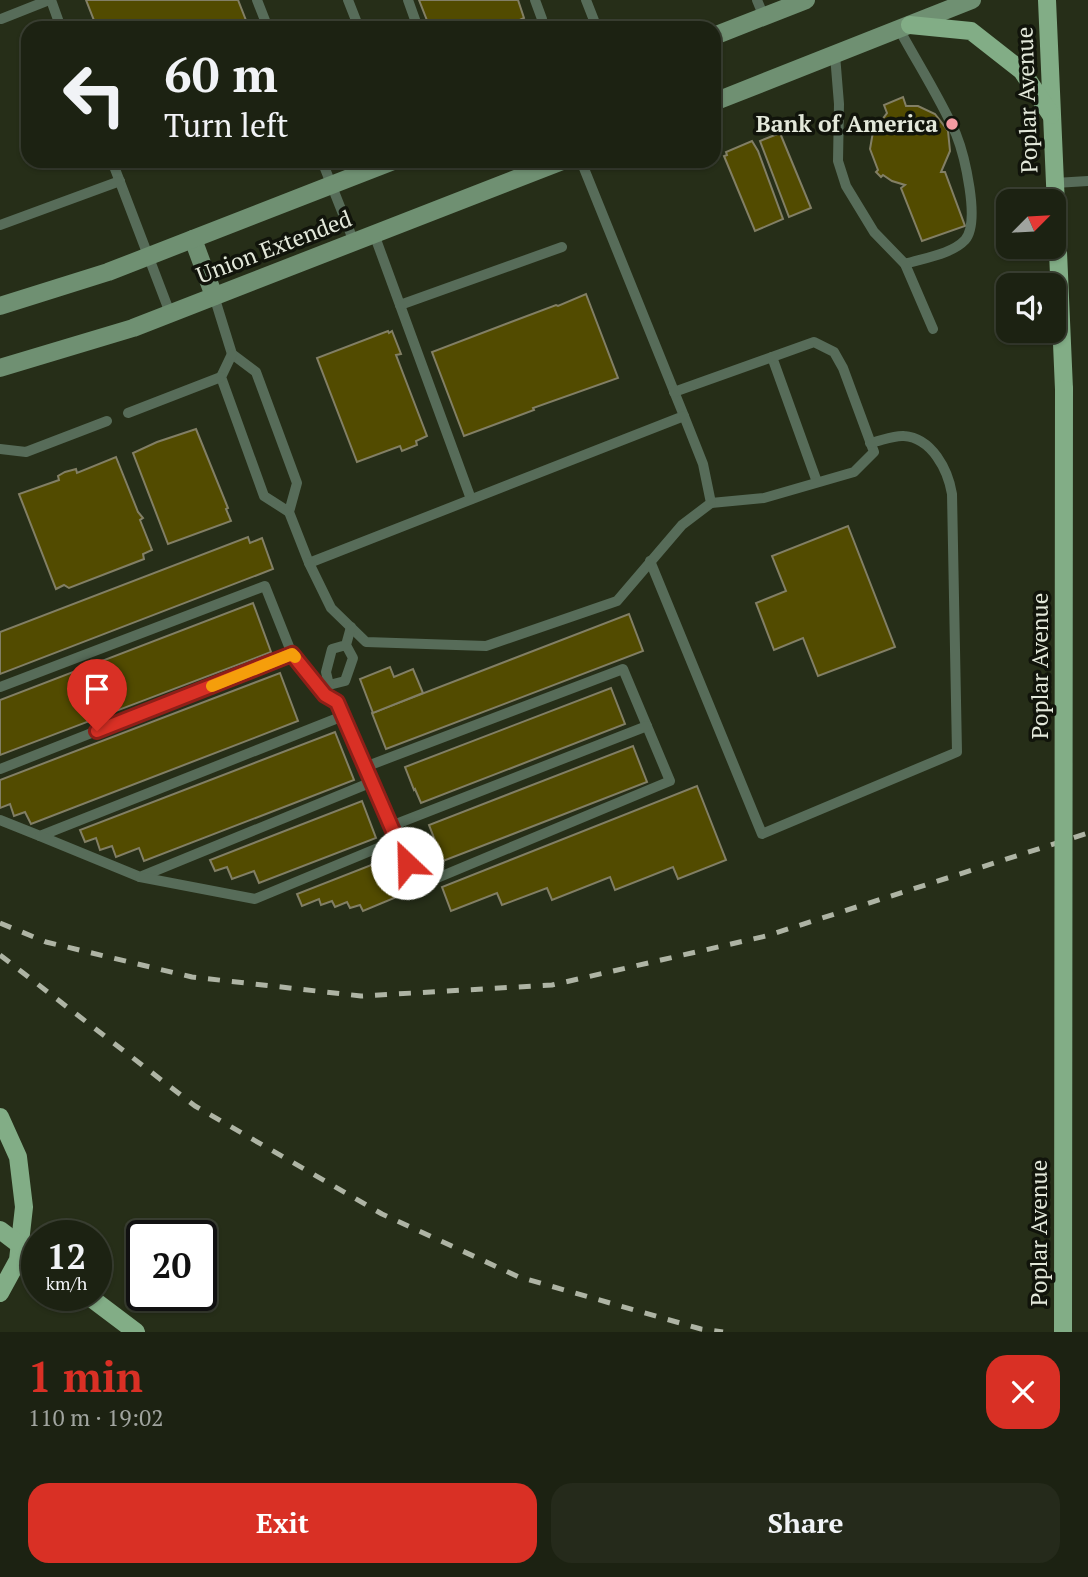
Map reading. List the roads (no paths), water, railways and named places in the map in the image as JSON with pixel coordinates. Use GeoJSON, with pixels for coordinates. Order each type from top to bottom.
{"type":"FeatureCollection","features":[{"type":"Feature","properties":{"kind":"main road","name":"Poplar Avenue"},"geometry":{"type":"LineString","coordinates":[[1047,0],[1064,389],[1063,1332]]}},
{"type":"Feature","properties":{"kind":"main road"},"geometry":{"type":"LineString","coordinates":[[905,27],[971,31],[1022,71],[1052,116]]}},
{"type":"Feature","properties":{"kind":"main road"},"geometry":{"type":"LineString","coordinates":[[0,1117],[18,1157],[24,1207],[18,1261],[0,1293]]}},
{"type":"Feature","properties":{"kind":"main road"},"geometry":{"type":"LineString","coordinates":[[0,1230],[21,1246]]}},
{"type":"Feature","properties":{"kind":"main road"},"geometry":{"type":"LineString","coordinates":[[108,1311],[136,1332]]}},
{"type":"Feature","properties":{"kind":"street"},"geometry":{"type":"LineString","coordinates":[[721,32],[761,8],[806,0]]}},
{"type":"Feature","properties":{"kind":"street"},"geometry":{"type":"LineString","coordinates":[[721,99],[972,0]]}},
{"type":"Feature","properties":{"kind":"street","name":"Union Extended"},"geometry":{"type":"LineString","coordinates":[[0,306],[108,272],[375,168]]}},
{"type":"Feature","properties":{"kind":"street","name":"Union Extended"},"geometry":{"type":"LineString","coordinates":[[0,368],[133,328],[544,168]]}},
{"type":"Feature","properties":{"kind":"street"},"geometry":{"type":"LineString","coordinates":[[193,239],[214,296]]}},
{"type":"Feature","properties":{"kind":"lane"},"geometry":{"type":"LineString","coordinates":[[1,19],[50,0],[58,21]]}},
{"type":"Feature","properties":{"kind":"lane"},"geometry":{"type":"LineString","coordinates":[[257,0],[265,21]]}},
{"type":"Feature","properties":{"kind":"lane"},"geometry":{"type":"LineString","coordinates":[[348,0],[356,21]]}},
{"type":"Feature","properties":{"kind":"lane"},"geometry":{"type":"LineString","coordinates":[[408,0],[416,21]]}},
{"type":"Feature","properties":{"kind":"lane"},"geometry":{"type":"LineString","coordinates":[[535,0],[542,21]]}},
{"type":"Feature","properties":{"kind":"lane"},"geometry":{"type":"LineString","coordinates":[[586,0],[594,21]]}},
{"type":"Feature","properties":{"kind":"lane"},"geometry":{"type":"LineString","coordinates":[[905,27],[957,136],[972,209],[970,233],[964,241],[947,251],[905,264]]}},
{"type":"Feature","properties":{"kind":"lane"},"geometry":{"type":"LineString","coordinates":[[835,55],[839,104],[838,162],[846,186],[874,232],[905,264],[933,329]]}},
{"type":"Feature","properties":{"kind":"lane"},"geometry":{"type":"LineString","coordinates":[[115,168],[170,313]]}},
{"type":"Feature","properties":{"kind":"lane"},"geometry":{"type":"LineString","coordinates":[[325,168],[354,242]]}},
{"type":"Feature","properties":{"kind":"lane"},"geometry":{"type":"LineString","coordinates":[[584,168],[703,464],[711,503]]}},
{"type":"Feature","properties":{"kind":"lane"},"geometry":{"type":"LineString","coordinates":[[0,225],[120,181]]}},
{"type":"Feature","properties":{"kind":"lane"},"geometry":{"type":"LineString","coordinates":[[1055,183],[1088,181]]}},
{"type":"Feature","properties":{"kind":"lane"},"geometry":{"type":"LineString","coordinates":[[374,234],[471,499]]}},
{"type":"Feature","properties":{"kind":"lane"},"geometry":{"type":"LineString","coordinates":[[400,305],[562,247]]}},
{"type":"Feature","properties":{"kind":"lane"},"geometry":{"type":"LineString","coordinates":[[214,296],[232,354],[256,372],[297,483],[289,512]]}},
{"type":"Feature","properties":{"kind":"lane"},"geometry":{"type":"LineString","coordinates":[[221,377],[264,496],[289,512],[309,563],[331,608],[366,642],[486,646],[617,601],[682,525],[711,503],[764,498],[854,472],[874,452],[843,368],[834,352],[814,342],[674,392]]}},
{"type":"Feature","properties":{"kind":"lane"},"geometry":{"type":"LineString","coordinates":[[128,412],[221,377],[232,354]]}},
{"type":"Feature","properties":{"kind":"lane"},"geometry":{"type":"LineString","coordinates":[[772,357],[817,482]]}},
{"type":"Feature","properties":{"kind":"lane"},"geometry":{"type":"LineString","coordinates":[[309,563],[684,416]]}},
{"type":"Feature","properties":{"kind":"lane"},"geometry":{"type":"LineString","coordinates":[[0,450],[26,452],[107,421]]}},
{"type":"Feature","properties":{"kind":"lane"},"geometry":{"type":"LineString","coordinates":[[650,561],[762,835],[957,752],[952,494],[948,474],[934,453],[920,441],[903,436],[870,443]]}},
{"type":"Feature","properties":{"kind":"lane"},"geometry":{"type":"LineString","coordinates":[[0,687],[265,586],[292,654],[337,702],[365,767],[397,840],[418,886],[670,781],[623,669],[365,767]]}},
{"type":"Feature","properties":{"kind":"lane"},"geometry":{"type":"LineString","coordinates":[[327,690],[345,681],[353,658],[346,645],[351,627]]}},
{"type":"Feature","properties":{"kind":"lane"},"geometry":{"type":"LineString","coordinates":[[327,690],[326,672],[332,649],[346,645]]}},
{"type":"Feature","properties":{"kind":"lane"},"geometry":{"type":"LineString","coordinates":[[0,769],[292,654]]}},
{"type":"Feature","properties":{"kind":"lane"},"geometry":{"type":"LineString","coordinates":[[40,836],[343,716]]}},
{"type":"Feature","properties":{"kind":"lane"},"geometry":{"type":"LineString","coordinates":[[391,826],[647,726]]}},
{"type":"Feature","properties":{"kind":"lane"},"geometry":{"type":"LineString","coordinates":[[140,877],[372,782]]}},
{"type":"Feature","properties":{"kind":"lane"},"geometry":{"type":"LineString","coordinates":[[0,820],[140,877],[255,899],[397,840]]}},
{"type":"Feature","properties":{"kind":"railway"},"geometry":{"type":"LineString","coordinates":[[0,923],[46,942],[192,977],[361,996],[552,985],[766,936],[1088,833]]}},
{"type":"Feature","properties":{"kind":"railway"},"geometry":{"type":"LineString","coordinates":[[0,955],[195,1106],[382,1214],[519,1277],[701,1329],[723,1332]]}},
{"type":"Feature","properties":{"kind":"place","name":"Bank of America"},"geometry":{"type":"Point","coordinates":[952,124]}}]}
